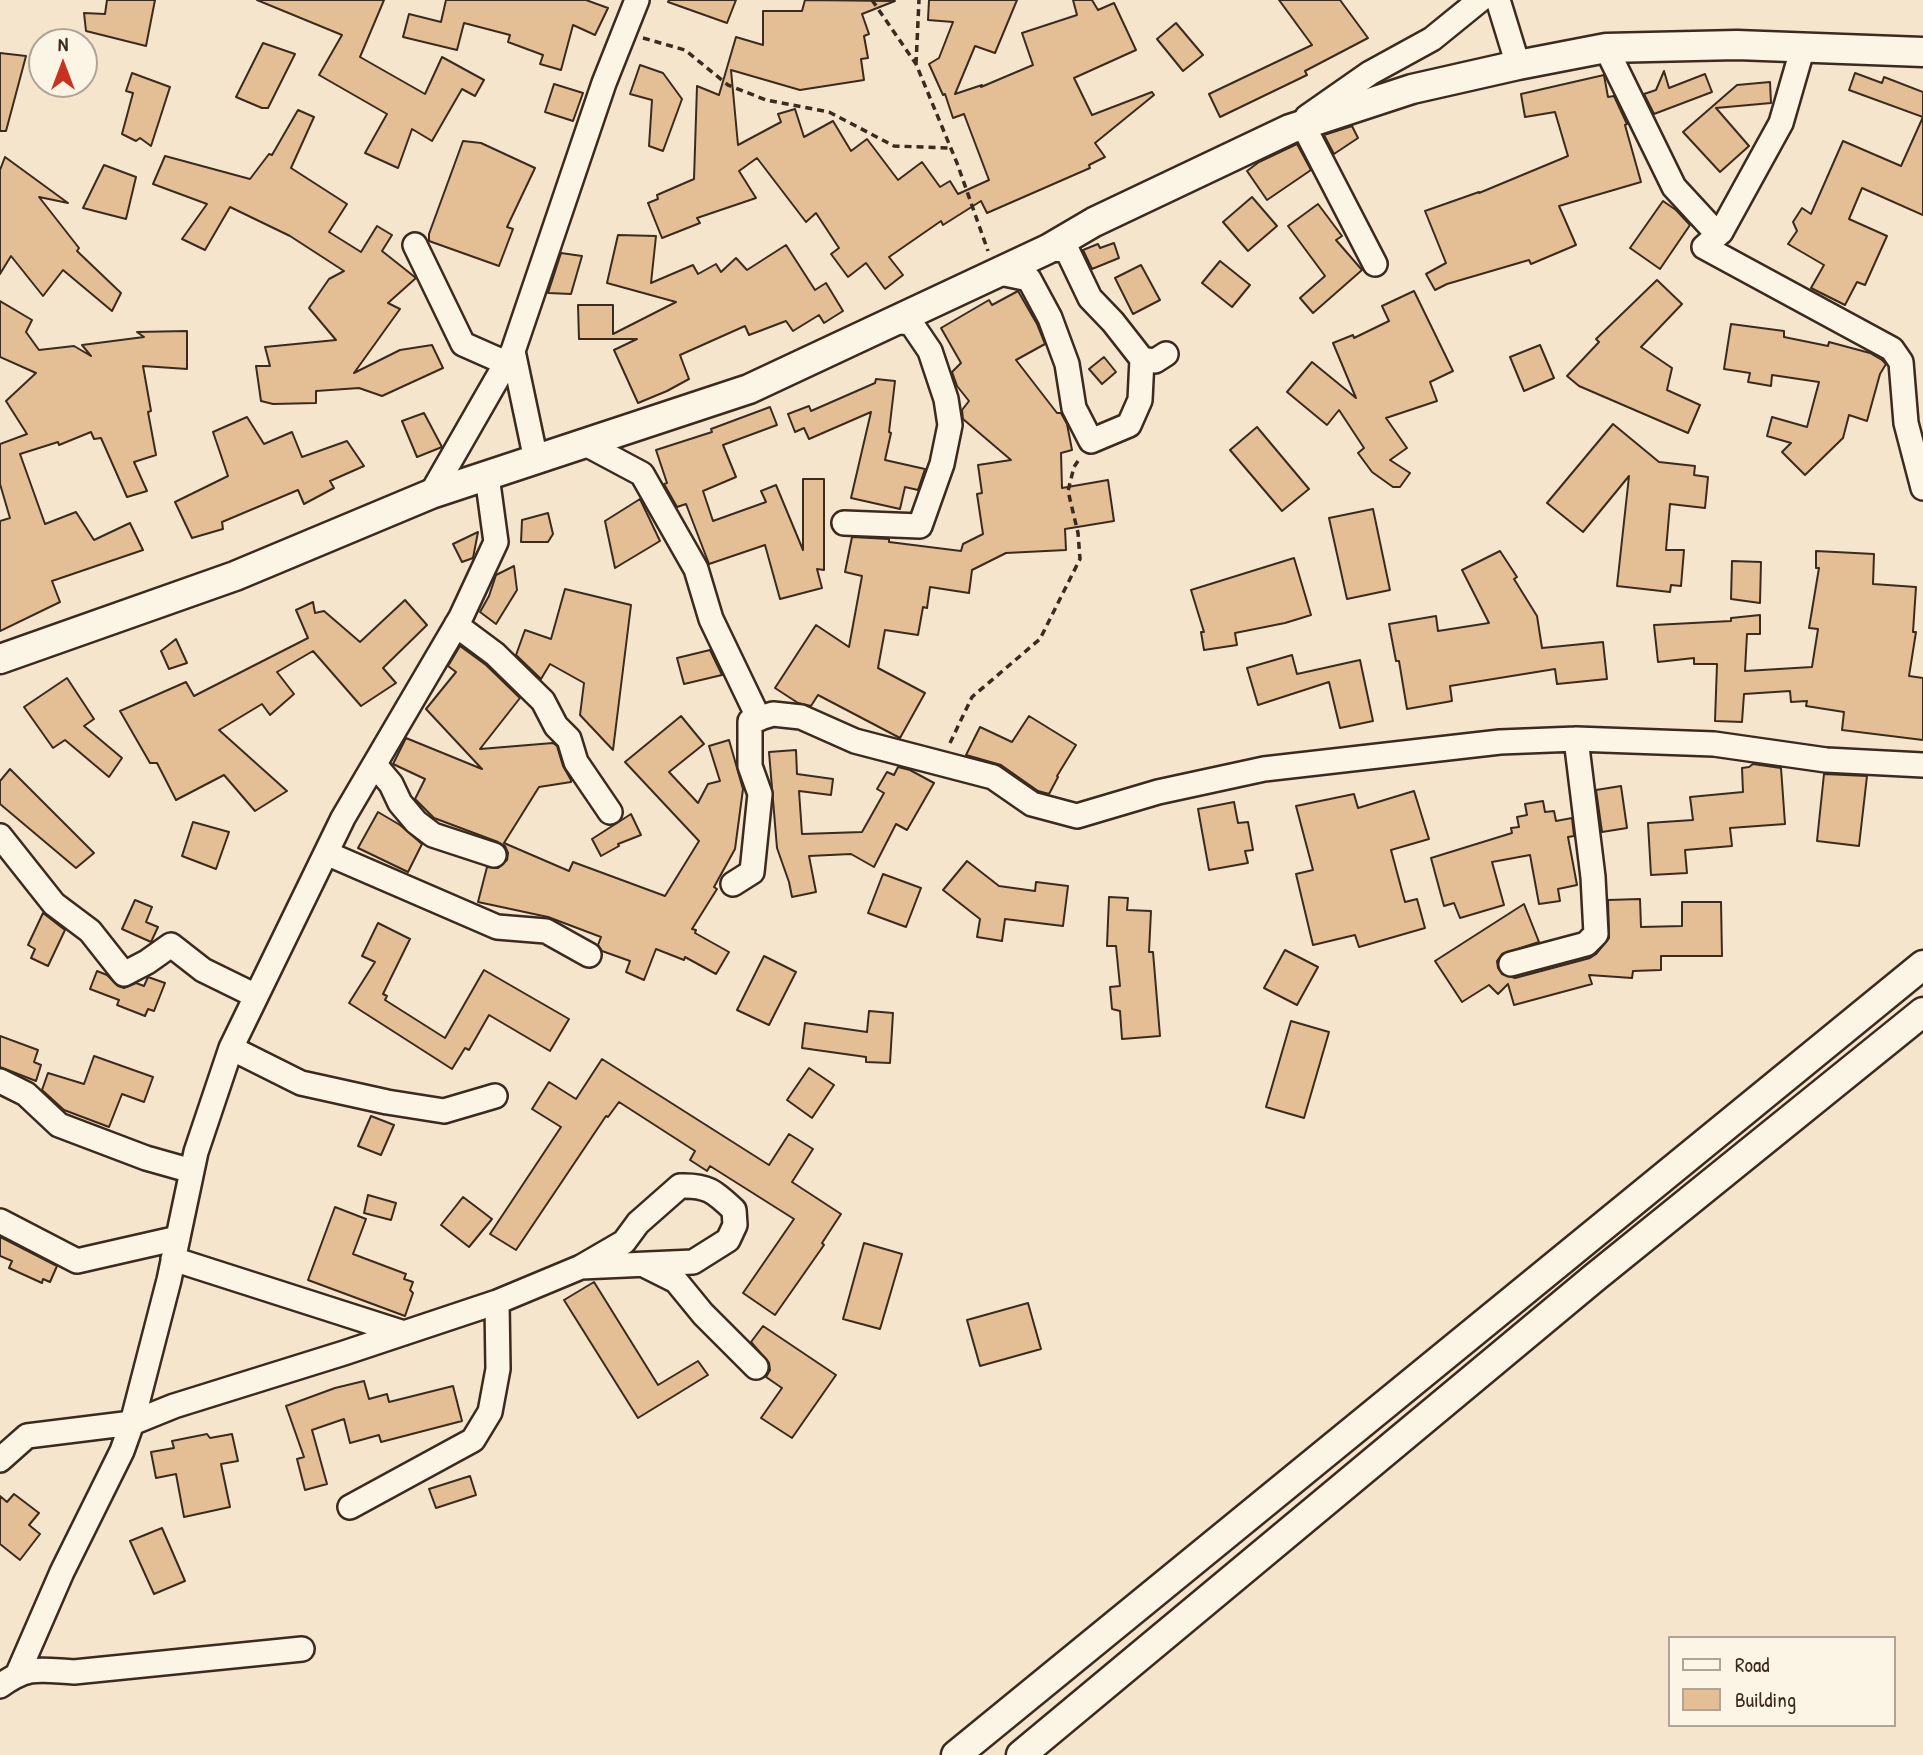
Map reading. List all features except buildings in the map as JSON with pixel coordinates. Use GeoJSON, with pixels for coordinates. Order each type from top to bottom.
{"type":"FeatureCollection","features":[{"type":"Feature","properties":{"kind":"main road"},"geometry":{"type":"LineString","coordinates":[[0,659],[235,576],[431,494],[749,389],[1048,249],[1094,222],[1296,127],[1412,89],[1606,48],[1737,45],[1923,52]]}},
{"type":"Feature","properties":{"kind":"main road"},"geometry":{"type":"LineString","coordinates":[[956,1755],[1923,965]]}},
{"type":"Feature","properties":{"kind":"main road"},"geometry":{"type":"LineString","coordinates":[[1021,1755],[1583,1287],[1923,1012]]}},
{"type":"Feature","properties":{"kind":"street"},"geometry":{"type":"LineString","coordinates":[[431,494],[510,357],[637,0]]}},
{"type":"Feature","properties":{"kind":"street"},"geometry":{"type":"LineString","coordinates":[[1375,264],[1296,127],[1370,73],[1432,39],[1480,0]]}},
{"type":"Feature","properties":{"kind":"street"},"geometry":{"type":"LineString","coordinates":[[1498,0],[1518,65]]}},
{"type":"Feature","properties":{"kind":"street"},"geometry":{"type":"LineString","coordinates":[[1803,47],[1781,123],[1721,232],[1704,247],[1892,349],[1900,362],[1906,424],[1923,488]]}},
{"type":"Feature","properties":{"kind":"street"},"geometry":{"type":"LineString","coordinates":[[1606,48],[1674,187],[1710,226],[1721,232]]}},
{"type":"Feature","properties":{"kind":"street"},"geometry":{"type":"LineString","coordinates":[[415,245],[463,344],[510,357]]}},
{"type":"Feature","properties":{"kind":"street"},"geometry":{"type":"LineString","coordinates":[[1048,249],[1067,250],[1090,298],[1142,359],[1155,361],[1166,354]]}},
{"type":"Feature","properties":{"kind":"street"},"geometry":{"type":"LineString","coordinates":[[995,272],[1029,279],[1050,318],[1067,363],[1074,408],[1091,441],[1129,425],[1140,400],[1142,359]]}},
{"type":"Feature","properties":{"kind":"street"},"geometry":{"type":"LineString","coordinates":[[844,523],[920,526],[942,464],[950,425],[946,399],[930,351],[911,323],[891,321]]}},
{"type":"Feature","properties":{"kind":"street"},"geometry":{"type":"LineString","coordinates":[[510,357],[536,460]]}},
{"type":"Feature","properties":{"kind":"street"},"geometry":{"type":"LineString","coordinates":[[582,442],[642,474],[696,569],[711,620],[759,719]]}},
{"type":"Feature","properties":{"kind":"street"},"geometry":{"type":"LineString","coordinates":[[9,1680],[122,1451],[132,1423],[176,1248],[196,1152],[231,1048],[343,818],[456,625],[496,542],[487,476]]}},
{"type":"Feature","properties":{"kind":"street"},"geometry":{"type":"LineString","coordinates":[[456,625],[495,654],[543,701],[556,726],[569,739],[576,762],[610,812]]}},
{"type":"Feature","properties":{"kind":"street"},"geometry":{"type":"LineString","coordinates":[[733,884],[752,872],[760,794],[750,766],[750,722],[773,714],[801,717],[855,741],[993,776],[1032,804],[1077,816],[1158,792],[1264,769],[1487,743],[1576,739],[1714,744],[1826,760],[1923,765]]}},
{"type":"Feature","properties":{"kind":"street"},"geometry":{"type":"LineString","coordinates":[[1511,964],[1586,944],[1596,934],[1593,877],[1576,739]]}},
{"type":"Feature","properties":{"kind":"street"},"geometry":{"type":"LineString","coordinates":[[375,765],[391,784],[400,803],[416,822],[433,835],[494,855]]}},
{"type":"Feature","properties":{"kind":"street"},"geometry":{"type":"LineString","coordinates":[[0,836],[54,904],[90,932],[124,974],[171,945],[203,970],[256,996]]}},
{"type":"Feature","properties":{"kind":"street"},"geometry":{"type":"LineString","coordinates":[[326,853],[497,927],[546,931],[589,955]]}},
{"type":"Feature","properties":{"kind":"street"},"geometry":{"type":"LineString","coordinates":[[231,1048],[301,1083],[387,1102],[444,1111],[495,1096]]}},
{"type":"Feature","properties":{"kind":"street"},"geometry":{"type":"LineString","coordinates":[[0,1081],[26,1094],[59,1125],[146,1158],[192,1171]]}},
{"type":"Feature","properties":{"kind":"street"},"geometry":{"type":"LineString","coordinates":[[0,1461],[27,1436],[132,1423],[174,1406],[497,1302],[581,1267],[624,1242],[638,1223],[680,1186],[699,1185],[715,1192],[734,1210],[735,1225],[728,1240],[693,1262],[581,1267]]}},
{"type":"Feature","properties":{"kind":"street"},"geometry":{"type":"LineString","coordinates":[[0,1221],[77,1261],[176,1248],[404,1333]]}},
{"type":"Feature","properties":{"kind":"street"},"geometry":{"type":"LineString","coordinates":[[643,1265],[676,1281],[703,1314],[756,1367]]}},
{"type":"Feature","properties":{"kind":"street"},"geometry":{"type":"LineString","coordinates":[[350,1507],[473,1440],[490,1412],[498,1369],[497,1302]]}},
{"type":"Feature","properties":{"kind":"street"},"geometry":{"type":"LineString","coordinates":[[9,1680],[37,1670],[74,1672],[302,1649]]}},
{"type":"Feature","properties":{"kind":"path"},"geometry":{"type":"LineString","coordinates":[[873,0],[916,64],[957,163],[995,272]]}},
{"type":"Feature","properties":{"kind":"path"},"geometry":{"type":"LineString","coordinates":[[916,64],[919,0]]}},
{"type":"Feature","properties":{"kind":"path"},"geometry":{"type":"LineString","coordinates":[[624,33],[685,50],[728,85],[766,100],[829,112],[894,146],[950,148]]}},
{"type":"Feature","properties":{"kind":"path"},"geometry":{"type":"LineString","coordinates":[[942,764],[957,724],[972,696],[1040,639],[1080,559],[1078,533],[1068,491],[1074,467],[1091,441]]}}]}
